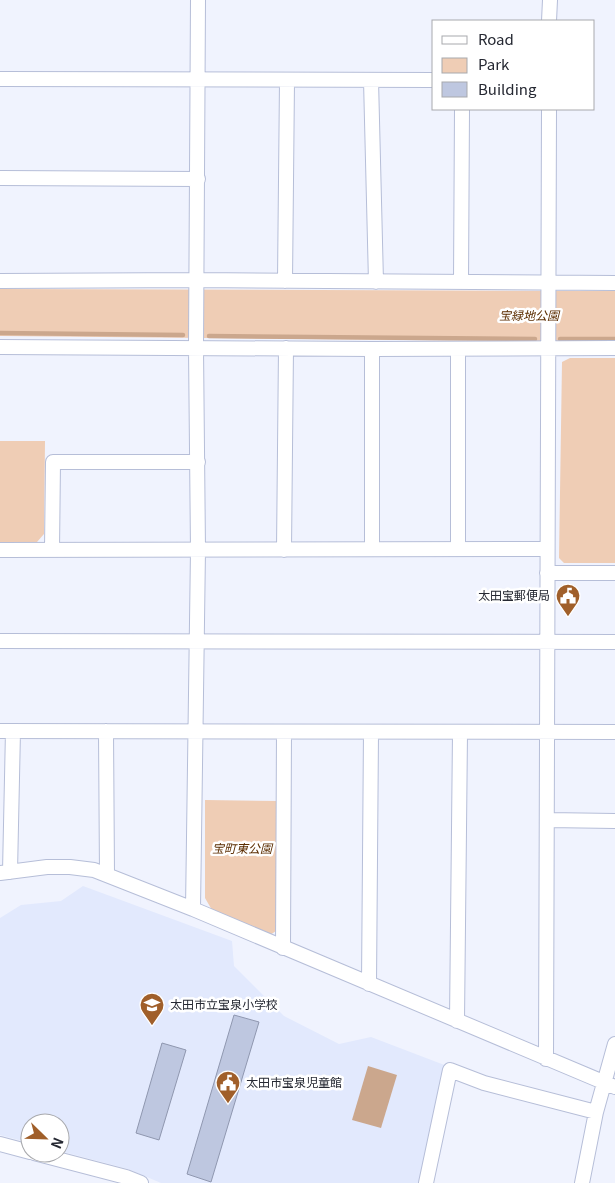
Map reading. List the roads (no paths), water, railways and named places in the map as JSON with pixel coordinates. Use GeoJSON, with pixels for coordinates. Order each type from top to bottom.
{"type":"FeatureCollection","features":[{"type":"Feature","properties":{"kind":"street"},"geometry":{"type":"LineString","coordinates":[[193,909],[198,550],[196,280],[198,0]]}},
{"type":"Feature","properties":{"kind":"street"},"geometry":{"type":"LineString","coordinates":[[550,0],[550,20]]}},
{"type":"Feature","properties":{"kind":"street"},"geometry":{"type":"LineString","coordinates":[[0,79],[432,80]]}},
{"type":"Feature","properties":{"kind":"street"},"geometry":{"type":"LineString","coordinates":[[285,281],[287,80]]}},
{"type":"Feature","properties":{"kind":"street"},"geometry":{"type":"LineString","coordinates":[[371,80],[376,282]]}},
{"type":"Feature","properties":{"kind":"street"},"geometry":{"type":"LineString","coordinates":[[461,282],[462,110]]}},
{"type":"Feature","properties":{"kind":"street"},"geometry":{"type":"LineString","coordinates":[[546,1059],[548,820],[547,349],[550,282],[549,110]]}},
{"type":"Feature","properties":{"kind":"street"},"geometry":{"type":"LineString","coordinates":[[0,178],[198,179]]}},
{"type":"Feature","properties":{"kind":"street"},"geometry":{"type":"LineString","coordinates":[[0,281],[196,280],[615,283]]}},
{"type":"Feature","properties":{"kind":"street"},"geometry":{"type":"LineString","coordinates":[[0,347],[615,348]]}},
{"type":"Feature","properties":{"kind":"street"},"geometry":{"type":"LineString","coordinates":[[284,550],[286,348]]}},
{"type":"Feature","properties":{"kind":"street"},"geometry":{"type":"LineString","coordinates":[[372,349],[372,549]]}},
{"type":"Feature","properties":{"kind":"street"},"geometry":{"type":"LineString","coordinates":[[458,349],[458,549]]}},
{"type":"Feature","properties":{"kind":"street"},"geometry":{"type":"LineString","coordinates":[[52,550],[53,462],[198,462]]}},
{"type":"Feature","properties":{"kind":"street"},"geometry":{"type":"LineString","coordinates":[[0,550],[547,549]]}},
{"type":"Feature","properties":{"kind":"street"},"geometry":{"type":"LineString","coordinates":[[547,573],[615,572]]}},
{"type":"Feature","properties":{"kind":"street"},"geometry":{"type":"LineString","coordinates":[[0,641],[615,642]]}},
{"type":"Feature","properties":{"kind":"street"},"geometry":{"type":"LineString","coordinates":[[609,1085],[193,909],[94,870],[47,866],[5,873],[6,731],[615,732]]}},
{"type":"Feature","properties":{"kind":"street"},"geometry":{"type":"LineString","coordinates":[[106,731],[107,875]]}},
{"type":"Feature","properties":{"kind":"street"},"geometry":{"type":"LineString","coordinates":[[283,948],[284,732]]}},
{"type":"Feature","properties":{"kind":"street"},"geometry":{"type":"LineString","coordinates":[[370,984],[371,732]]}},
{"type":"Feature","properties":{"kind":"street"},"geometry":{"type":"LineString","coordinates":[[457,1021],[460,733]]}},
{"type":"Feature","properties":{"kind":"street"},"geometry":{"type":"LineString","coordinates":[[548,820],[615,821]]}},
{"type":"Feature","properties":{"kind":"street"},"geometry":{"type":"LineString","coordinates":[[582,1183],[596,1112],[609,1085],[615,1044]]}},
{"type":"Feature","properties":{"kind":"street"},"geometry":{"type":"LineString","coordinates":[[426,1183],[450,1070],[484,1083],[596,1112]]}},
{"type":"Feature","properties":{"kind":"street"},"geometry":{"type":"LineString","coordinates":[[0,1144],[20,1149]]}},
{"type":"Feature","properties":{"kind":"street"},"geometry":{"type":"LineString","coordinates":[[67,1163],[124,1180],[141,1183]]}},
{"type":"Feature","properties":{"kind":"waterway"},"geometry":{"type":"LineString","coordinates":[[0,333],[183,335]]}},
{"type":"Feature","properties":{"kind":"waterway"},"geometry":{"type":"LineString","coordinates":[[209,336],[535,339]]}},
{"type":"Feature","properties":{"kind":"waterway"},"geometry":{"type":"LineString","coordinates":[[560,339],[615,339]]}},
{"type":"Feature","properties":{"kind":"place","name":"太田宝郵便局"},"geometry":{"type":"Point","coordinates":[568,617]}},
{"type":"Feature","properties":{"kind":"place","name":"太田市立宝泉小学校"},"geometry":{"type":"Point","coordinates":[152,1026]}},
{"type":"Feature","properties":{"kind":"place","name":"太田市宝泉児童館"},"geometry":{"type":"Point","coordinates":[228,1104]}},
{"type":"Feature","properties":{"kind":"park label","name":"宝緑地公園"},"geometry":{"type":"Point","coordinates":[529,316]}},
{"type":"Feature","properties":{"kind":"park label","name":"宝町東公園"},"geometry":{"type":"Point","coordinates":[242,849]}}]}
